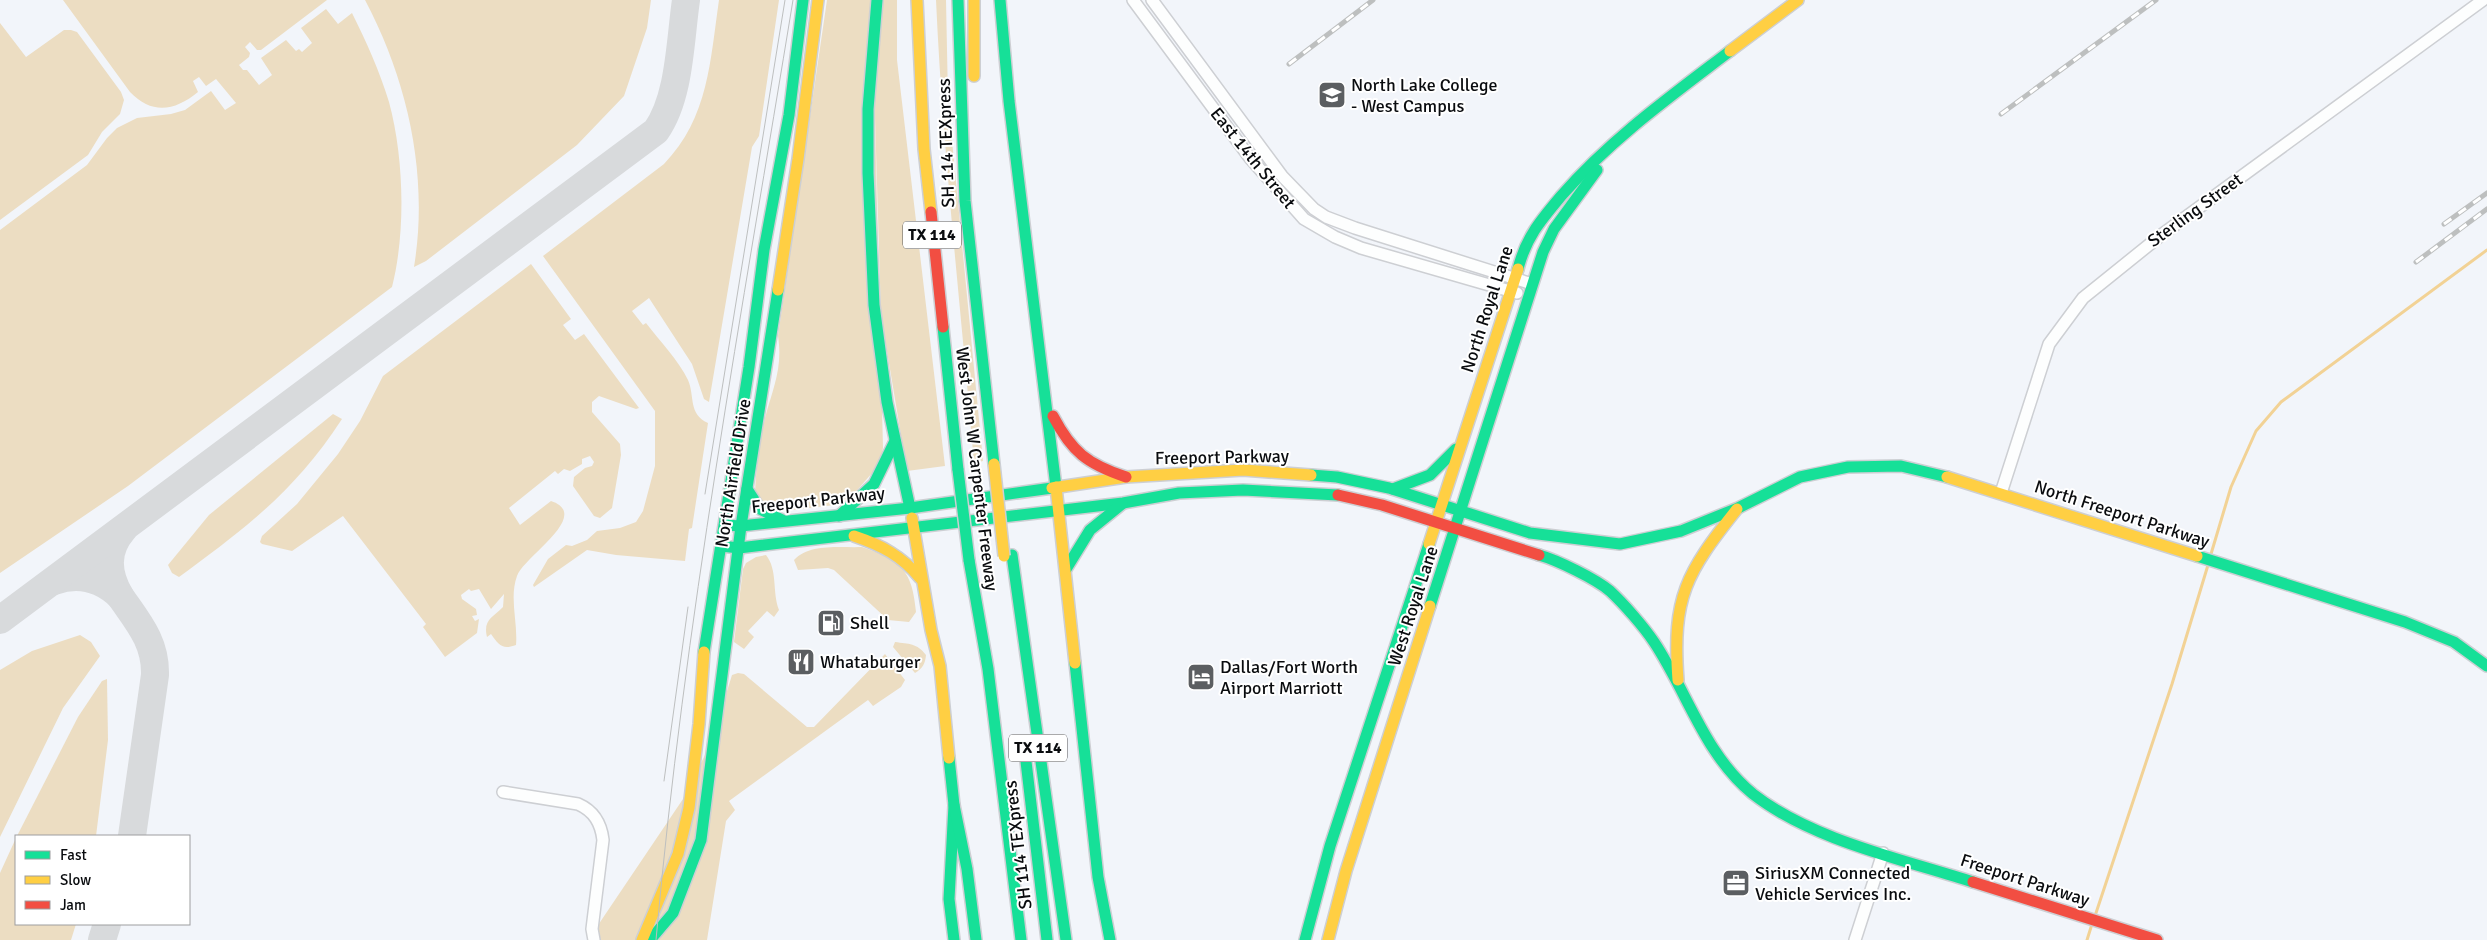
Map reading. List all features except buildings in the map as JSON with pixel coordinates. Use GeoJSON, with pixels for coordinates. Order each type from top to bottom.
{"type":"FeatureCollection","features":[{"type":"Feature","properties":{"kind":"main road","name":"North Airfield Drive"},"geometry":{"type":"LineString","coordinates":[[642,940],[678,854],[689,808],[699,724],[702,665],[725,525],[764,250],[789,115],[803,0]]}},
{"type":"Feature","properties":{"kind":"main road","name":"North Airfield Drive"},"geometry":{"type":"LineString","coordinates":[[650,940],[673,913],[692,868],[701,840],[741,526],[798,159],[818,0]]}},
{"type":"Feature","properties":{"kind":"main road"},"geometry":{"type":"LineString","coordinates":[[878,0],[868,109],[868,173],[874,305],[894,441],[914,526],[922,581],[940,666],[954,805],[967,869],[976,940]]}},
{"type":"Feature","properties":{"kind":"main road","name":"West John W Carpenter Freeway"},"geometry":{"type":"LineString","coordinates":[[917,0],[924,149],[958,470],[969,560],[988,669],[1021,940]]}},
{"type":"Feature","properties":{"kind":"main road","name":"SH 114 TEXpress"},"geometry":{"type":"LineString","coordinates":[[958,0],[965,201],[997,464]]}},
{"type":"Feature","properties":{"kind":"main road"},"geometry":{"type":"LineString","coordinates":[[974,0],[974,86]]}},
{"type":"Feature","properties":{"kind":"main road"},"geometry":{"type":"LineString","coordinates":[[1000,0],[1009,101],[1060,511],[1098,877],[1110,940]]}},
{"type":"Feature","properties":{"kind":"main road","name":"North Royal Lane"},"geometry":{"type":"LineString","coordinates":[[1442,505],[1512,292],[1522,252],[1534,228],[1587,167],[1639,120],[1798,0]]}},
{"type":"Feature","properties":{"kind":"main road"},"geometry":{"type":"LineString","coordinates":[[974,124],[976,180]]}},
{"type":"Feature","properties":{"kind":"main road","name":"North Royal Lane"},"geometry":{"type":"LineString","coordinates":[[1532,284],[1543,252],[1554,229],[1595,173],[1609,149]]}},
{"type":"Feature","properties":{"kind":"main road","name":"West John W Carpenter Freeway"},"geometry":{"type":"LineString","coordinates":[[979,218],[997,464],[1008,555],[1066,940]]}},
{"type":"Feature","properties":{"kind":"main road","name":"West Royal Lane"},"geometry":{"type":"LineString","coordinates":[[1328,940],[1361,825],[1462,512],[1532,284]]}},
{"type":"Feature","properties":{"kind":"main road"},"geometry":{"type":"LineString","coordinates":[[1045,400],[1065,442],[1082,458],[1100,468],[1126,477]]}},
{"type":"Feature","properties":{"kind":"main road"},"geometry":{"type":"LineString","coordinates":[[839,516],[878,483],[894,441]]}},
{"type":"Feature","properties":{"kind":"main road"},"geometry":{"type":"LineString","coordinates":[[1393,489],[1430,475],[1446,461],[1462,442]]}},
{"type":"Feature","properties":{"kind":"main road","name":"North Freeport Parkway"},"geometry":{"type":"LineString","coordinates":[[1738,508],[1800,477],[1848,467],[1901,466],[1937,474],[2001,493],[2438,634],[2454,642],[2487,666]]}},
{"type":"Feature","properties":{"kind":"main road","name":"Freeport Parkway"},"geometry":{"type":"LineString","coordinates":[[725,525],[741,526],[910,508],[1126,477],[1231,471],[1282,472],[1337,477],[1393,489],[1530,534],[1620,544],[1680,530],[1738,508]]}},
{"type":"Feature","properties":{"kind":"main road"},"geometry":{"type":"LineString","coordinates":[[1231,471],[1232,490]]}},
{"type":"Feature","properties":{"kind":"main road"},"geometry":{"type":"LineString","coordinates":[[747,489],[757,509],[766,515],[786,521]]}},
{"type":"Feature","properties":{"kind":"main road","name":"Freeport Parkway"},"geometry":{"type":"LineString","coordinates":[[721,546],[739,548],[914,526],[1060,511],[1179,494],[1232,490],[1336,494],[1457,527],[1482,538],[1553,559],[1609,590],[1654,642],[1704,736],[1723,763],[1752,793],[1780,812],[1810,828],[1883,853],[2157,940]]}},
{"type":"Feature","properties":{"kind":"main road"},"geometry":{"type":"LineString","coordinates":[[1066,569],[1090,530],[1123,503]]}},
{"type":"Feature","properties":{"kind":"main road","name":"West Royal Lane"},"geometry":{"type":"LineString","coordinates":[[1306,940],[1320,882],[1340,817],[1442,505]]}},
{"type":"Feature","properties":{"kind":"main road"},"geometry":{"type":"LineString","coordinates":[[1678,684],[1676,631],[1683,593],[1700,559],[1738,508]]}},
{"type":"Feature","properties":{"kind":"main road"},"geometry":{"type":"LineString","coordinates":[[850,534],[886,546],[906,560],[922,581]]}},
{"type":"Feature","properties":{"kind":"main road"},"geometry":{"type":"LineString","coordinates":[[1008,555],[1016,669]]}},
{"type":"Feature","properties":{"kind":"main road","name":"SH 114 TEXpress"},"geometry":{"type":"LineString","coordinates":[[1024,746],[1047,940]]}},
{"type":"Feature","properties":{"kind":"main road"},"geometry":{"type":"LineString","coordinates":[[954,805],[949,899],[954,940]]}},
{"type":"Feature","properties":{"kind":"main road"},"geometry":{"type":"LineString","coordinates":[[1340,817],[1361,825]]}},
{"type":"Feature","properties":{"kind":"street","name":"East 14th Street"},"geometry":{"type":"LineString","coordinates":[[1133,0],[1250,158],[1272,186],[1304,219],[1335,237],[1361,248],[1528,297]]}},
{"type":"Feature","properties":{"kind":"street","name":"East 14th Street"},"geometry":{"type":"LineString","coordinates":[[1152,0],[1282,176],[1314,209],[1326,217],[1355,228],[1532,284]]}},
{"type":"Feature","properties":{"kind":"street","name":"Sterling Street"},"geometry":{"type":"LineString","coordinates":[[2001,493],[2049,344],[2083,298],[2160,236],[2483,0]]}},
{"type":"Feature","properties":{"kind":"street"},"geometry":{"type":"LineString","coordinates":[[504,792],[578,804],[588,809],[597,819],[602,828],[603,840],[592,929],[594,940]]}},
{"type":"Feature","properties":{"kind":"street"},"geometry":{"type":"LineString","coordinates":[[1855,940],[1883,853]]}},
{"type":"Feature","properties":{"kind":"shaded area"},"geometry":{"type":"Polygon","coordinates":[[[63,0],[327,0],[261,50],[257,50],[250,42],[245,47],[250,53],[249,57],[239,65],[243,70],[247,70],[259,85],[272,75],[261,58],[286,40],[296,51],[299,49],[302,52],[312,43],[301,28],[326,9],[338,24],[352,13],[381,79],[394,123],[400,170],[400,243],[392,287],[128,486],[0,573],[0,230],[87,165],[117,128],[137,118],[171,114],[185,110],[211,91],[225,110],[236,103],[216,79],[206,86],[199,77],[193,81],[198,92],[181,103],[164,108],[155,107],[138,99],[130,92],[63,0]]]}},
{"type":"Feature","properties":{"kind":"shaded area"},"geometry":{"type":"Polygon","coordinates":[[[365,0],[651,0],[647,28],[624,96],[577,145],[426,261],[414,267],[418,233],[419,198],[411,130],[393,63],[365,0]]]}},
{"type":"Feature","properties":{"kind":"shaded area"},"geometry":{"type":"Polygon","coordinates":[[[719,0],[779,0],[759,136],[752,147],[709,402],[704,399],[692,364],[649,298],[632,311],[643,325],[646,323],[679,365],[688,380],[697,415],[708,423],[685,561],[616,555],[587,550],[534,587],[533,585],[548,559],[566,545],[572,546],[587,540],[597,531],[620,528],[636,522],[643,511],[655,466],[655,411],[543,256],[664,164],[679,146],[699,108],[705,87],[710,66],[719,0]]]}},
{"type":"Feature","properties":{"kind":"shaded area"},"geometry":{"type":"Polygon","coordinates":[[[827,0],[872,0],[883,448],[880,464],[852,496],[835,505],[775,512],[755,498],[757,468],[765,418],[778,368],[778,336],[827,0]]]}},
{"type":"Feature","properties":{"kind":"shaded area"},"geometry":{"type":"Polygon","coordinates":[[[882,0],[897,0],[897,60],[945,466],[907,471],[881,315],[874,85],[882,0]]]}},
{"type":"Feature","properties":{"kind":"shaded area"},"geometry":{"type":"Polygon","coordinates":[[[936,0],[946,0],[948,99],[983,461],[974,463],[948,174],[936,0]]]}},
{"type":"Feature","properties":{"kind":"shaded area"},"geometry":{"type":"Polygon","coordinates":[[[0,23],[26,57],[64,30],[77,32],[121,92],[124,100],[120,114],[102,132],[88,155],[0,220],[0,23]]]}},
{"type":"Feature","properties":{"kind":"shaded area"},"geometry":{"type":"Polygon","coordinates":[[[531,264],[571,319],[563,325],[575,340],[584,334],[639,408],[636,409],[599,396],[592,402],[592,412],[620,444],[621,455],[612,508],[600,518],[594,516],[573,486],[574,477],[585,468],[592,466],[594,462],[590,456],[582,459],[582,464],[570,471],[564,469],[558,474],[555,471],[509,508],[520,525],[551,501],[562,507],[564,516],[552,537],[522,568],[517,576],[514,593],[516,645],[504,647],[491,634],[487,637],[487,623],[503,607],[504,594],[491,609],[479,589],[471,591],[469,589],[461,595],[462,599],[476,609],[477,615],[472,616],[475,621],[479,619],[477,633],[445,657],[423,627],[426,624],[343,516],[292,551],[260,542],[262,536],[297,504],[338,454],[360,421],[383,376],[531,264]]]}},
{"type":"Feature","properties":{"kind":"shaded area"},"geometry":{"type":"Polygon","coordinates":[[[333,414],[342,419],[306,467],[288,487],[248,524],[179,577],[172,573],[168,565],[209,515],[333,414]]]}},
{"type":"Feature","properties":{"kind":"shaded area"},"geometry":{"type":"Polygon","coordinates":[[[826,547],[862,547],[887,557],[903,569],[912,586],[916,612],[909,622],[888,620],[834,570],[828,568],[798,570],[794,560],[808,551],[826,547]]]}},
{"type":"Feature","properties":{"kind":"shaded area"},"geometry":{"type":"Polygon","coordinates":[[[766,555],[774,574],[779,610],[774,617],[767,611],[748,631],[754,637],[744,649],[734,642],[743,569],[746,563],[756,557],[766,555]]]}},
{"type":"Feature","properties":{"kind":"shaded area"},"geometry":{"type":"Polygon","coordinates":[[[80,635],[91,642],[100,656],[63,708],[0,837],[0,670],[32,651],[80,635]]]}},
{"type":"Feature","properties":{"kind":"shaded area"},"geometry":{"type":"Polygon","coordinates":[[[895,642],[912,645],[919,648],[926,655],[923,666],[915,673],[893,647],[895,642]]]}},
{"type":"Feature","properties":{"kind":"shaded area"},"geometry":{"type":"Polygon","coordinates":[[[885,654],[905,680],[901,687],[873,706],[868,700],[729,801],[735,810],[726,821],[707,940],[588,940],[683,799],[711,743],[732,675],[744,674],[807,727],[814,727],[885,654]]]}},
{"type":"Feature","properties":{"kind":"shaded area"},"geometry":{"type":"Polygon","coordinates":[[[107,679],[108,740],[96,835],[18,835],[78,717],[102,681],[107,679]]]}},
{"type":"Feature","properties":{"kind":"shaded area"},"geometry":{"type":"Polygon","coordinates":[[[15,840],[15,925],[76,925],[71,940],[0,940],[0,873],[15,840]]]}},
{"type":"Feature","properties":{"kind":"waterway"},"geometry":{"type":"LineString","coordinates":[[2211,554],[2231,487],[2256,431],[2281,402],[2487,250]]}},
{"type":"Feature","properties":{"kind":"waterway"},"geometry":{"type":"LineString","coordinates":[[2095,916],[2172,684],[2208,565]]}},
{"type":"Feature","properties":{"kind":"waterway"},"geometry":{"type":"LineString","coordinates":[[2087,940],[2092,924]]}},
{"type":"Feature","properties":{"kind":"taxiway"},"geometry":{"type":"LineString","coordinates":[[0,620],[656,131],[670,102],[678,68],[686,0]]}},
{"type":"Feature","properties":{"kind":"taxiway"},"geometry":{"type":"LineString","coordinates":[[54,581],[72,577],[89,578],[105,585],[120,596],[112,579],[110,562],[113,546],[123,530]]}},
{"type":"Feature","properties":{"kind":"taxiway"},"geometry":{"type":"LineString","coordinates":[[120,596],[145,633],[155,663],[155,675],[132,835]]}},
{"type":"Feature","properties":{"kind":"taxiway"},"geometry":{"type":"LineString","coordinates":[[102,940],[107,925]]}},
{"type":"Feature","properties":{"kind":"tram line"},"geometry":{"type":"LineString","coordinates":[[705,494],[785,0]]}},
{"type":"Feature","properties":{"kind":"tram line"},"geometry":{"type":"LineString","coordinates":[[656,940],[668,822],[698,586],[793,0]]}},
{"type":"Feature","properties":{"kind":"tram line"},"geometry":{"type":"LineString","coordinates":[[664,781],[688,607]]}},
{"type":"Feature","properties":{"kind":"railway"},"geometry":{"type":"LineString","coordinates":[[1289,64],[1373,0]]}},
{"type":"Feature","properties":{"kind":"railway"},"geometry":{"type":"LineString","coordinates":[[2001,114],[2156,0]]}},
{"type":"Feature","properties":{"kind":"railway"},"geometry":{"type":"LineString","coordinates":[[2444,224],[2487,193]]}},
{"type":"Feature","properties":{"kind":"railway"},"geometry":{"type":"LineString","coordinates":[[2416,262],[2487,209]]}},
{"type":"Feature","properties":{"kind":"traffic: fast"},"geometry":{"type":"LineString","coordinates":[[704,652],[749,367],[764,250],[789,115],[803,0]]}},
{"type":"Feature","properties":{"kind":"traffic: fast"},"geometry":{"type":"LineString","coordinates":[[877,0],[868,109],[868,173],[874,305],[887,402],[910,508]]}},
{"type":"Feature","properties":{"kind":"traffic: fast"},"geometry":{"type":"LineString","coordinates":[[958,0],[965,201],[994,464]]}},
{"type":"Feature","properties":{"kind":"traffic: fast"},"geometry":{"type":"LineString","coordinates":[[1000,0],[1009,101],[1056,487]]}},
{"type":"Feature","properties":{"kind":"traffic: fast"},"geometry":{"type":"LineString","coordinates":[[1518,269],[1525,247],[1535,229],[1554,204],[1581,175],[1642,119],[1730,51]]}},
{"type":"Feature","properties":{"kind":"traffic: fast"},"geometry":{"type":"LineString","coordinates":[[1430,606],[1543,252],[1554,229],[1597,170]]}},
{"type":"Feature","properties":{"kind":"traffic: fast"},"geometry":{"type":"LineString","coordinates":[[650,940],[673,913],[701,840],[741,526],[778,290]]}},
{"type":"Feature","properties":{"kind":"traffic: fast"},"geometry":{"type":"LineString","coordinates":[[943,327],[958,470]]}},
{"type":"Feature","properties":{"kind":"traffic: fast"},"geometry":{"type":"LineString","coordinates":[[839,516],[874,484],[895,441]]}},
{"type":"Feature","properties":{"kind":"traffic: fast"},"geometry":{"type":"LineString","coordinates":[[1393,489],[1430,475],[1456,449]]}},
{"type":"Feature","properties":{"kind":"traffic: fast"},"geometry":{"type":"LineString","coordinates":[[1311,475],[1337,477],[1389,488],[1530,533],[1620,544],[1681,531],[1738,508],[1800,477],[1848,467],[1901,466],[1947,477]]}},
{"type":"Feature","properties":{"kind":"traffic: fast"},"geometry":{"type":"LineString","coordinates":[[958,470],[969,560]]}},
{"type":"Feature","properties":{"kind":"traffic: fast"},"geometry":{"type":"LineString","coordinates":[[725,525],[741,526],[910,508],[1052,488]]}},
{"type":"Feature","properties":{"kind":"traffic: fast"},"geometry":{"type":"LineString","coordinates":[[747,489],[760,509],[782,520]]}},
{"type":"Feature","properties":{"kind":"traffic: fast"},"geometry":{"type":"LineString","coordinates":[[721,546],[739,548],[1123,503],[1179,493],[1243,490],[1338,495]]}},
{"type":"Feature","properties":{"kind":"traffic: fast"},"geometry":{"type":"LineString","coordinates":[[1066,569],[1090,530],[1122,504]]}},
{"type":"Feature","properties":{"kind":"traffic: fast"},"geometry":{"type":"LineString","coordinates":[[1305,940],[1330,846],[1429,544]]}},
{"type":"Feature","properties":{"kind":"traffic: fast"},"geometry":{"type":"LineString","coordinates":[[1012,555],[1066,940]]}},
{"type":"Feature","properties":{"kind":"traffic: fast"},"geometry":{"type":"LineString","coordinates":[[1539,555],[1566,565],[1596,581],[1610,591],[1627,609],[1654,642],[1709,742],[1736,778],[1753,794],[1776,810],[1830,836],[1858,847],[1973,882]]}},
{"type":"Feature","properties":{"kind":"traffic: fast"},"geometry":{"type":"LineString","coordinates":[[2197,556],[2405,622],[2454,642],[2487,666]]}},
{"type":"Feature","properties":{"kind":"traffic: fast"},"geometry":{"type":"LineString","coordinates":[[969,560],[988,669],[1021,940]]}},
{"type":"Feature","properties":{"kind":"traffic: fast"},"geometry":{"type":"LineString","coordinates":[[1075,663],[1098,877],[1110,940]]}},
{"type":"Feature","properties":{"kind":"traffic: fast"},"geometry":{"type":"LineString","coordinates":[[1025,753],[1047,940]]}},
{"type":"Feature","properties":{"kind":"traffic: fast"},"geometry":{"type":"LineString","coordinates":[[949,758],[954,805],[949,899],[954,940]]}},
{"type":"Feature","properties":{"kind":"traffic: fast"},"geometry":{"type":"LineString","coordinates":[[954,805],[967,869],[976,940]]}},
{"type":"Feature","properties":{"kind":"traffic: slow"},"geometry":{"type":"LineString","coordinates":[[778,290],[798,159],[818,0]]}},
{"type":"Feature","properties":{"kind":"traffic: slow"},"geometry":{"type":"LineString","coordinates":[[917,0],[924,149],[931,212]]}},
{"type":"Feature","properties":{"kind":"traffic: slow"},"geometry":{"type":"LineString","coordinates":[[974,0],[974,76]]}},
{"type":"Feature","properties":{"kind":"traffic: slow"},"geometry":{"type":"LineString","coordinates":[[1730,51],[1798,0]]}},
{"type":"Feature","properties":{"kind":"traffic: slow"},"geometry":{"type":"LineString","coordinates":[[1429,544],[1518,269]]}},
{"type":"Feature","properties":{"kind":"traffic: slow"},"geometry":{"type":"LineString","coordinates":[[994,464],[1004,556]]}},
{"type":"Feature","properties":{"kind":"traffic: slow"},"geometry":{"type":"LineString","coordinates":[[1052,488],[1126,477],[1243,470],[1311,475]]}},
{"type":"Feature","properties":{"kind":"traffic: slow"},"geometry":{"type":"LineString","coordinates":[[1947,477],[2197,556]]}},
{"type":"Feature","properties":{"kind":"traffic: slow"},"geometry":{"type":"LineString","coordinates":[[1056,487],[1075,663]]}},
{"type":"Feature","properties":{"kind":"traffic: slow"},"geometry":{"type":"LineString","coordinates":[[1678,680],[1678,627],[1686,587],[1705,551],[1737,509]]}},
{"type":"Feature","properties":{"kind":"traffic: slow"},"geometry":{"type":"LineString","coordinates":[[912,518],[931,630],[940,666],[949,758]]}},
{"type":"Feature","properties":{"kind":"traffic: slow"},"geometry":{"type":"LineString","coordinates":[[854,536],[873,543],[898,557],[920,578]]}},
{"type":"Feature","properties":{"kind":"traffic: slow"},"geometry":{"type":"LineString","coordinates":[[1328,940],[1346,871],[1430,606]]}},
{"type":"Feature","properties":{"kind":"traffic: slow"},"geometry":{"type":"LineString","coordinates":[[642,940],[678,854],[689,808],[699,724],[704,652]]}},
{"type":"Feature","properties":{"kind":"traffic: jam"},"geometry":{"type":"LineString","coordinates":[[931,212],[943,327]]}},
{"type":"Feature","properties":{"kind":"traffic: jam"},"geometry":{"type":"LineString","coordinates":[[1053,416],[1067,439],[1082,455],[1101,467],[1126,477]]}},
{"type":"Feature","properties":{"kind":"traffic: jam"},"geometry":{"type":"LineString","coordinates":[[1338,495],[1382,505],[1539,555]]}},
{"type":"Feature","properties":{"kind":"traffic: jam"},"geometry":{"type":"LineString","coordinates":[[1973,882],[2157,940]]}},
{"type":"Feature","properties":{"kind":"place","name":"North Lake College - West Campus"},"geometry":{"type":"Point","coordinates":[1332,95]}},
{"type":"Feature","properties":{"kind":"place","name":"Shell"},"geometry":{"type":"Point","coordinates":[831,623]}},
{"type":"Feature","properties":{"kind":"place","name":"Whataburger"},"geometry":{"type":"Point","coordinates":[801,662]}},
{"type":"Feature","properties":{"kind":"place","name":"Dallas/Fort Worth Airport Marriott"},"geometry":{"type":"Point","coordinates":[1201,677]}},
{"type":"Feature","properties":{"kind":"place","name":"SiriusXM Connected Vehicle Services Inc."},"geometry":{"type":"Point","coordinates":[1736,883]}}]}
